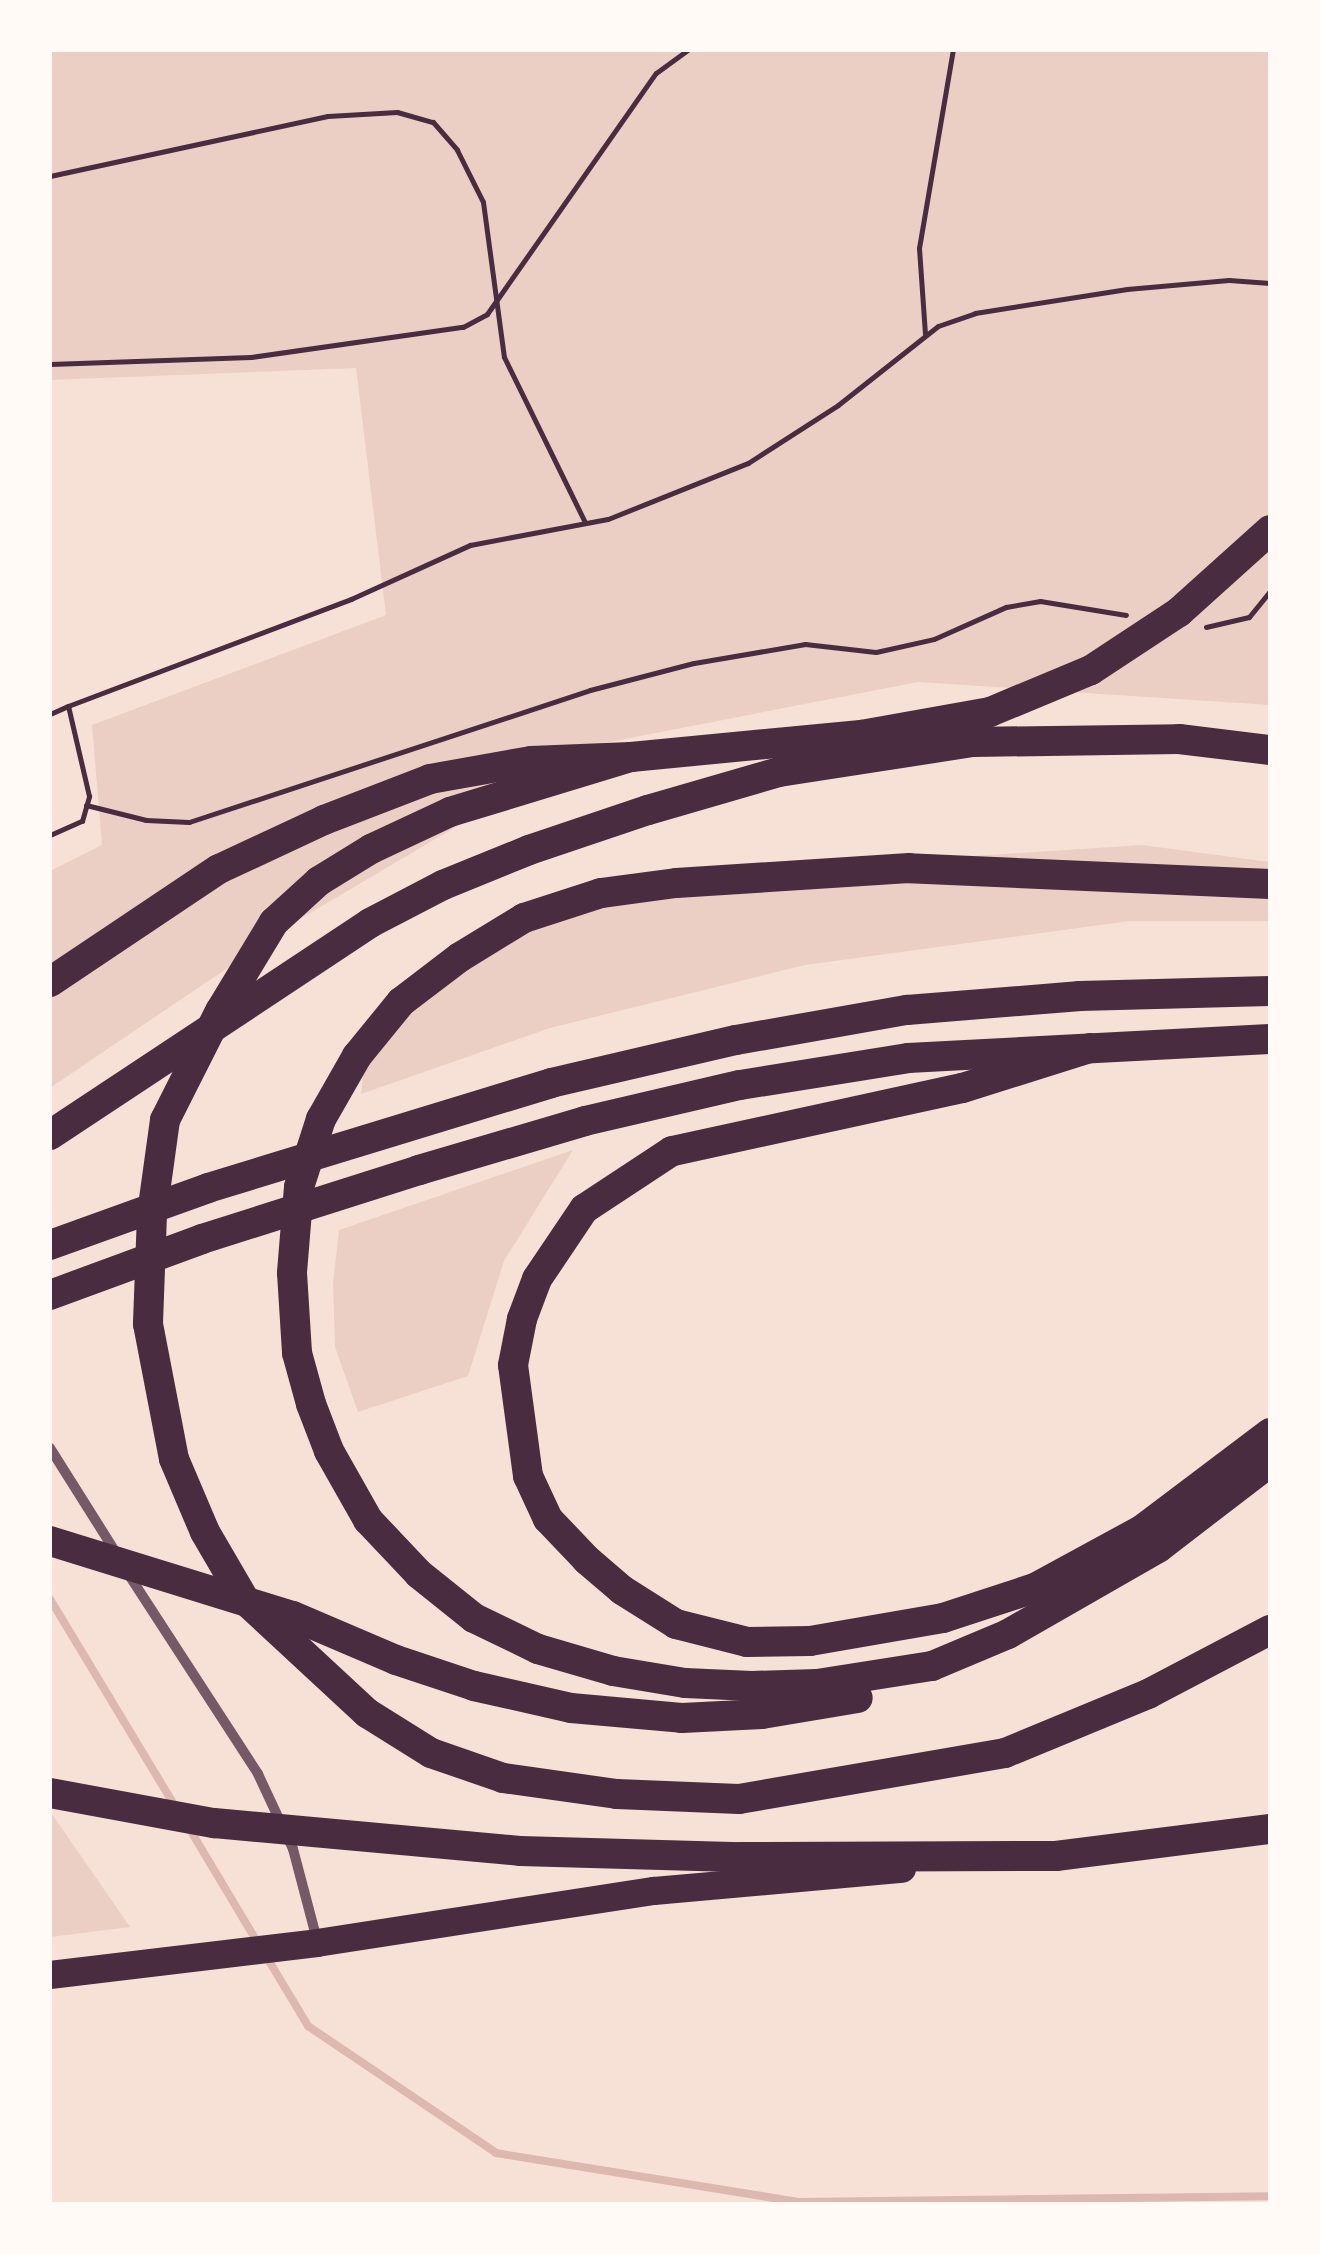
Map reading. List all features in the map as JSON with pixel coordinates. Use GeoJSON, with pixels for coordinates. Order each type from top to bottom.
{"type":"FeatureCollection","features":[{"type":"Feature","properties":{"kind":"highway"},"geometry":{"type":"LineString","coordinates":[[50,982],[219,869],[324,820],[430,779],[531,760],[631,757],[861,734],[990,712],[1091,670],[1165,622],[1270,530]]}},
{"type":"Feature","properties":{"kind":"highway"},"geometry":{"type":"LineString","coordinates":[[50,1135],[370,924],[443,885],[529,850],[779,772],[973,742],[1179,739],[1270,750]]}},
{"type":"Feature","properties":{"kind":"highway"},"geometry":{"type":"LineString","coordinates":[[631,757],[450,812],[371,850],[319,881],[274,922],[220,1010],[165,1120],[152,1214],[148,1324],[174,1459],[206,1532],[244,1599],[367,1713],[431,1753],[503,1778],[617,1794],[739,1798],[1005,1753],[1148,1694],[1270,1630]]}},
{"type":"Feature","properties":{"kind":"highway"},"geometry":{"type":"LineString","coordinates":[[932,1666],[817,1684],[752,1686],[685,1683],[613,1671],[538,1649],[474,1618],[419,1574],[368,1520],[329,1451],[297,1353],[292,1273],[299,1187],[320,1118],[357,1056],[401,1002],[524,918],[601,893],[752,875],[909,868],[1270,884]]}},
{"type":"Feature","properties":{"kind":"highway"},"geometry":{"type":"LineString","coordinates":[[50,1244],[208,1188],[551,1082],[736,1040],[908,1010],[1080,996],[1270,991]]}},
{"type":"Feature","properties":{"kind":"highway"},"geometry":{"type":"LineString","coordinates":[[50,1295],[202,1239],[585,1120],[740,1085],[908,1058],[1270,1039]]}},
{"type":"Feature","properties":{"kind":"highway"},"geometry":{"type":"LineString","coordinates":[[1090,1048],[962,1088],[672,1151],[584,1209],[537,1279],[522,1318],[513,1365],[528,1476],[548,1519],[622,1590],[676,1624],[746,1642],[810,1641],[1045,1599],[1158,1548],[1270,1462]]}},
{"type":"Feature","properties":{"kind":"highway"},"geometry":{"type":"LineString","coordinates":[[50,1540],[256,1604],[474,1686],[571,1708],[682,1718],[762,1714],[861,1697],[932,1666],[1045,1599],[1270,1432]]}},
{"type":"Feature","properties":{"kind":"highway"},"geometry":{"type":"LineString","coordinates":[[50,1794],[214,1823],[575,1852],[741,1857],[1056,1856],[1270,1828]]}},
{"type":"Feature","properties":{"kind":"highway"},"geometry":{"type":"LineString","coordinates":[[50,1975],[318,1944],[717,1884],[1270,1838]]}},
{"type":"Feature","properties":{"kind":"street"},"geometry":{"type":"LineString","coordinates":[[50,1448],[258,1774],[293,1849],[318,1944]]}},
{"type":"Feature","properties":{"kind":"path"},"geometry":{"type":"LineString","coordinates":[[50,364],[270,354],[463,327],[488,314],[656,73],[688,50]]}},
{"type":"Feature","properties":{"kind":"path"},"geometry":{"type":"LineString","coordinates":[[925,334],[919,248],[953,50]]}},
{"type":"Feature","properties":{"kind":"path"},"geometry":{"type":"LineString","coordinates":[[50,176],[328,116],[397,112],[432,122],[457,150],[484,202],[494,304],[504,357],[586,524]]}},
{"type":"Feature","properties":{"kind":"path"},"geometry":{"type":"LineString","coordinates":[[50,714],[351,600],[470,545],[608,519],[748,463],[838,405],[925,334],[975,313],[1127,289],[1229,280],[1270,282]]}},
{"type":"Feature","properties":{"kind":"path"},"geometry":{"type":"LineString","coordinates":[[1189,624],[1208,627],[1249,617],[1270,591]]}},
{"type":"Feature","properties":{"kind":"path"},"geometry":{"type":"LineString","coordinates":[[86,805],[146,820],[189,822],[590,690],[694,663],[805,644],[876,652],[934,638],[1006,607],[1040,601],[1133,616]]}},
{"type":"Feature","properties":{"kind":"path"},"geometry":{"type":"LineString","coordinates":[[50,835],[82,821],[89,796],[68,706]]}},
{"type":"Feature","properties":{"kind":"shaded area"},"geometry":{"type":"Polygon","coordinates":[[[50,50],[1270,50],[1270,705],[918,682],[594,745],[300,919],[50,1088],[50,871],[102,845],[92,725],[386,615],[356,368],[50,380],[50,50]]]}},
{"type":"Feature","properties":{"kind":"shaded area"},"geometry":{"type":"Polygon","coordinates":[[[1142,845],[1270,862],[1270,921],[1130,921],[805,965],[550,1028],[361,1094],[364,1068],[417,983],[633,878],[1142,845]]]}},
{"type":"Feature","properties":{"kind":"shaded area"},"geometry":{"type":"Polygon","coordinates":[[[573,1150],[504,1261],[468,1376],[358,1412],[335,1347],[333,1284],[339,1230],[573,1150]]]}},
{"type":"Feature","properties":{"kind":"shaded area"},"geometry":{"type":"Polygon","coordinates":[[[50,1811],[130,1927],[50,1937],[50,1811]]]}},
{"type":"Feature","properties":{"kind":"waterway"},"geometry":{"type":"LineString","coordinates":[[50,1599],[176,1808]]}},
{"type":"Feature","properties":{"kind":"waterway"},"geometry":{"type":"LineString","coordinates":[[189,1828],[259,1945]]}},
{"type":"Feature","properties":{"kind":"waterway"},"geometry":{"type":"LineString","coordinates":[[266,1956],[308,2026],[496,2153],[797,2202],[1270,2196]]}}]}
